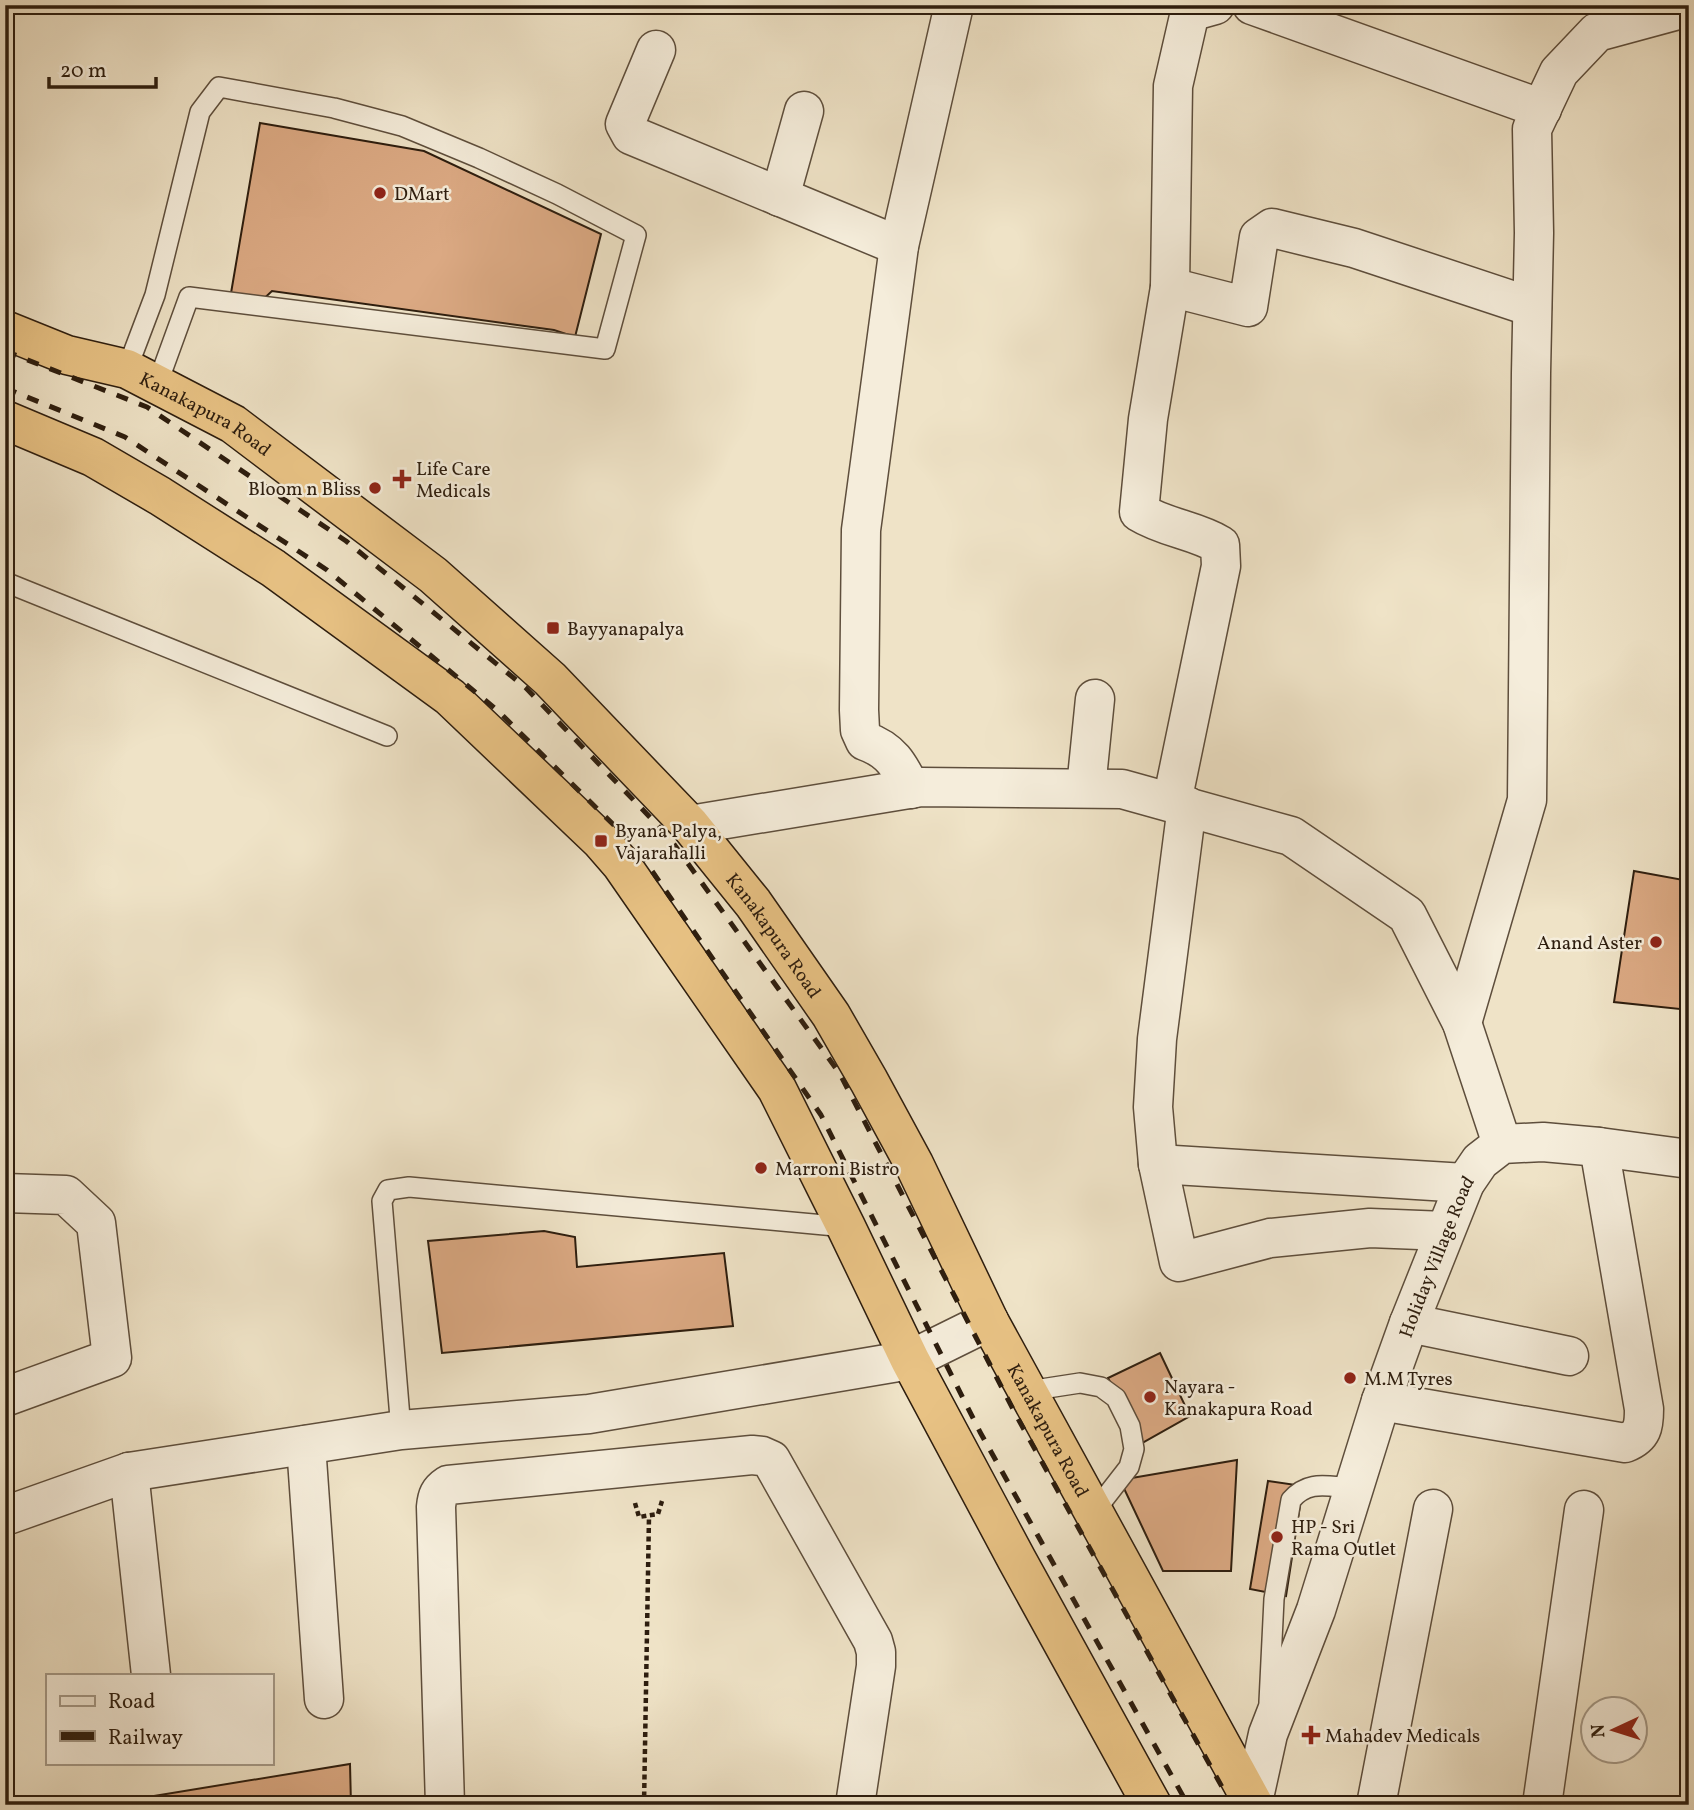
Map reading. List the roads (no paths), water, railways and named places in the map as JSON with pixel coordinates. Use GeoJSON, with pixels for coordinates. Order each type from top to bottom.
{"type":"FeatureCollection","features":[{"type":"Feature","properties":{"kind":"highway","name":"Kanakapura Road"},"geometry":{"type":"LineString","coordinates":[[5,330],[67,355],[142,377],[233,424],[433,575],[550,679],[690,825],[753,903],[831,1015],[914,1164],[989,1321],[1254,1803]]}},
{"type":"Feature","properties":{"kind":"highway"},"geometry":{"type":"LineString","coordinates":[[5,419],[93,457],[273,568],[450,697],[621,864],[776,1089],[910,1360],[1152,1805]]}},
{"type":"Feature","properties":{"kind":"street"},"geometry":{"type":"LineString","coordinates":[[911,789],[894,761],[880,746],[864,741],[860,730],[861,530],[899,246],[954,5]]}},
{"type":"Feature","properties":{"kind":"street"},"geometry":{"type":"LineString","coordinates":[[1215,5],[1190,12],[1173,86],[1170,287],[1148,419],[1139,512],[1154,521],[1209,538],[1220,545],[1221,566],[1180,804],[1157,1040],[1153,1107],[1158,1164],[1179,1262],[1270,1238],[1370,1228],[1445,1231]]}},
{"type":"Feature","properties":{"kind":"street"},"geometry":{"type":"LineString","coordinates":[[1252,5],[1542,109]]}},
{"type":"Feature","properties":{"kind":"street"},"geometry":{"type":"LineString","coordinates":[[1462,1023],[1527,800],[1534,233],[1532,129],[1559,72],[1597,32],[1689,8]]}},
{"type":"Feature","properties":{"kind":"street"},"geometry":{"type":"LineString","coordinates":[[656,50],[625,124],[631,135],[899,246]]}},
{"type":"Feature","properties":{"kind":"street"},"geometry":{"type":"LineString","coordinates":[[780,197],[804,110]]}},
{"type":"Feature","properties":{"kind":"street"},"geometry":{"type":"LineString","coordinates":[[1170,287],[1248,307],[1259,237],[1272,228],[1354,248],[1532,307]]}},
{"type":"Feature","properties":{"kind":"street"},"geometry":{"type":"LineString","coordinates":[[1086,788],[1095,699]]}},
{"type":"Feature","properties":{"kind":"street"},"geometry":{"type":"LineString","coordinates":[[690,825],[921,788],[1086,788],[1122,789],[1291,836],[1407,915],[1462,1023],[1502,1144],[1543,1142],[1689,1159]]}},
{"type":"Feature","properties":{"kind":"street","name":"Holiday Village Road"},"geometry":{"type":"LineString","coordinates":[[1254,1803],[1268,1734],[1316,1610],[1381,1401],[1409,1323],[1465,1182],[1480,1161],[1502,1144]]}},
{"type":"Feature","properties":{"kind":"street"},"geometry":{"type":"LineString","coordinates":[[1381,1401],[1625,1443],[1636,1439],[1644,1425],[1644,1409],[1599,1147]]}},
{"type":"Feature","properties":{"kind":"street"},"geometry":{"type":"LineString","coordinates":[[1158,1164],[1465,1182]]}},
{"type":"Feature","properties":{"kind":"street"},"geometry":{"type":"LineString","coordinates":[[5,1193],[66,1195],[96,1223],[112,1358],[5,1397]]}},
{"type":"Feature","properties":{"kind":"street"},"geometry":{"type":"LineString","coordinates":[[5,1516],[129,1472],[401,1430],[600,1413],[910,1360],[989,1321]]}},
{"type":"Feature","properties":{"kind":"street"},"geometry":{"type":"LineString","coordinates":[[1409,1323],[1569,1356]]}},
{"type":"Feature","properties":{"kind":"street"},"geometry":{"type":"LineString","coordinates":[[600,1413],[608,1469]]}},
{"type":"Feature","properties":{"kind":"street"},"geometry":{"type":"LineString","coordinates":[[306,1445],[324,1699]]}},
{"type":"Feature","properties":{"kind":"street"},"geometry":{"type":"LineString","coordinates":[[445,1805],[436,1520],[437,1498],[441,1490],[449,1485],[752,1455],[771,1460],[873,1641],[876,1666],[855,1805]]}},
{"type":"Feature","properties":{"kind":"street"},"geometry":{"type":"LineString","coordinates":[[129,1472],[151,1674]]}},
{"type":"Feature","properties":{"kind":"street"},"geometry":{"type":"LineString","coordinates":[[1376,1805],[1433,1509]]}},
{"type":"Feature","properties":{"kind":"street"},"geometry":{"type":"LineString","coordinates":[[1542,1805],[1584,1510]]}},
{"type":"Feature","properties":{"kind":"lane"},"geometry":{"type":"LineString","coordinates":[[219,87],[334,108],[402,126],[557,194],[636,235],[605,349],[189,297],[142,377],[155,295],[200,113],[219,87]]}},
{"type":"Feature","properties":{"kind":"lane"},"geometry":{"type":"LineString","coordinates":[[5,582],[387,736]]}},
{"type":"Feature","properties":{"kind":"lane"},"geometry":{"type":"LineString","coordinates":[[401,1430],[382,1201],[388,1190],[409,1187],[846,1227]]}},
{"type":"Feature","properties":{"kind":"lane"},"geometry":{"type":"LineString","coordinates":[[1028,1391],[1080,1383],[1101,1387],[1116,1398],[1130,1426],[1134,1449],[1129,1467],[1094,1512]]}},
{"type":"Feature","properties":{"kind":"lane"},"geometry":{"type":"LineString","coordinates":[[1268,1734],[1274,1599],[1291,1500],[1299,1490],[1310,1486],[1354,1488]]}},
{"type":"Feature","properties":{"kind":"railway"},"geometry":{"type":"LineString","coordinates":[[5,351],[147,407],[346,541],[526,688],[668,836],[840,1074],[1016,1415],[1232,1805]]}},
{"type":"Feature","properties":{"kind":"railway"},"geometry":{"type":"LineString","coordinates":[[5,388],[125,437],[327,570],[497,710],[634,845],[821,1115],[980,1432],[1188,1805]]}},
{"type":"Feature","properties":{"kind":"place","name":"DMart"},"geometry":{"type":"Point","coordinates":[380,193]}},
{"type":"Feature","properties":{"kind":"place","name":"Life Care Medicals"},"geometry":{"type":"Point","coordinates":[402,479]}},
{"type":"Feature","properties":{"kind":"place","name":"Bloom n Bliss"},"geometry":{"type":"Point","coordinates":[375,488]}},
{"type":"Feature","properties":{"kind":"place","name":"Bayyanapalya"},"geometry":{"type":"Point","coordinates":[553,628]}},
{"type":"Feature","properties":{"kind":"place","name":"Byana Palya, Vajarahalli"},"geometry":{"type":"Point","coordinates":[601,841]}},
{"type":"Feature","properties":{"kind":"place","name":"Anand Aster"},"geometry":{"type":"Point","coordinates":[1656,942]}},
{"type":"Feature","properties":{"kind":"place","name":"Marroni Bistro"},"geometry":{"type":"Point","coordinates":[761,1168]}},
{"type":"Feature","properties":{"kind":"place","name":"M.M Tyres"},"geometry":{"type":"Point","coordinates":[1350,1378]}},
{"type":"Feature","properties":{"kind":"place","name":"Nayara - Kanakapura Road"},"geometry":{"type":"Point","coordinates":[1150,1397]}},
{"type":"Feature","properties":{"kind":"place","name":"HP - Sri Rama Outlet"},"geometry":{"type":"Point","coordinates":[1277,1537]}},
{"type":"Feature","properties":{"kind":"place","name":"Mahadev Medicals"},"geometry":{"type":"Point","coordinates":[1311,1735]}}]}
